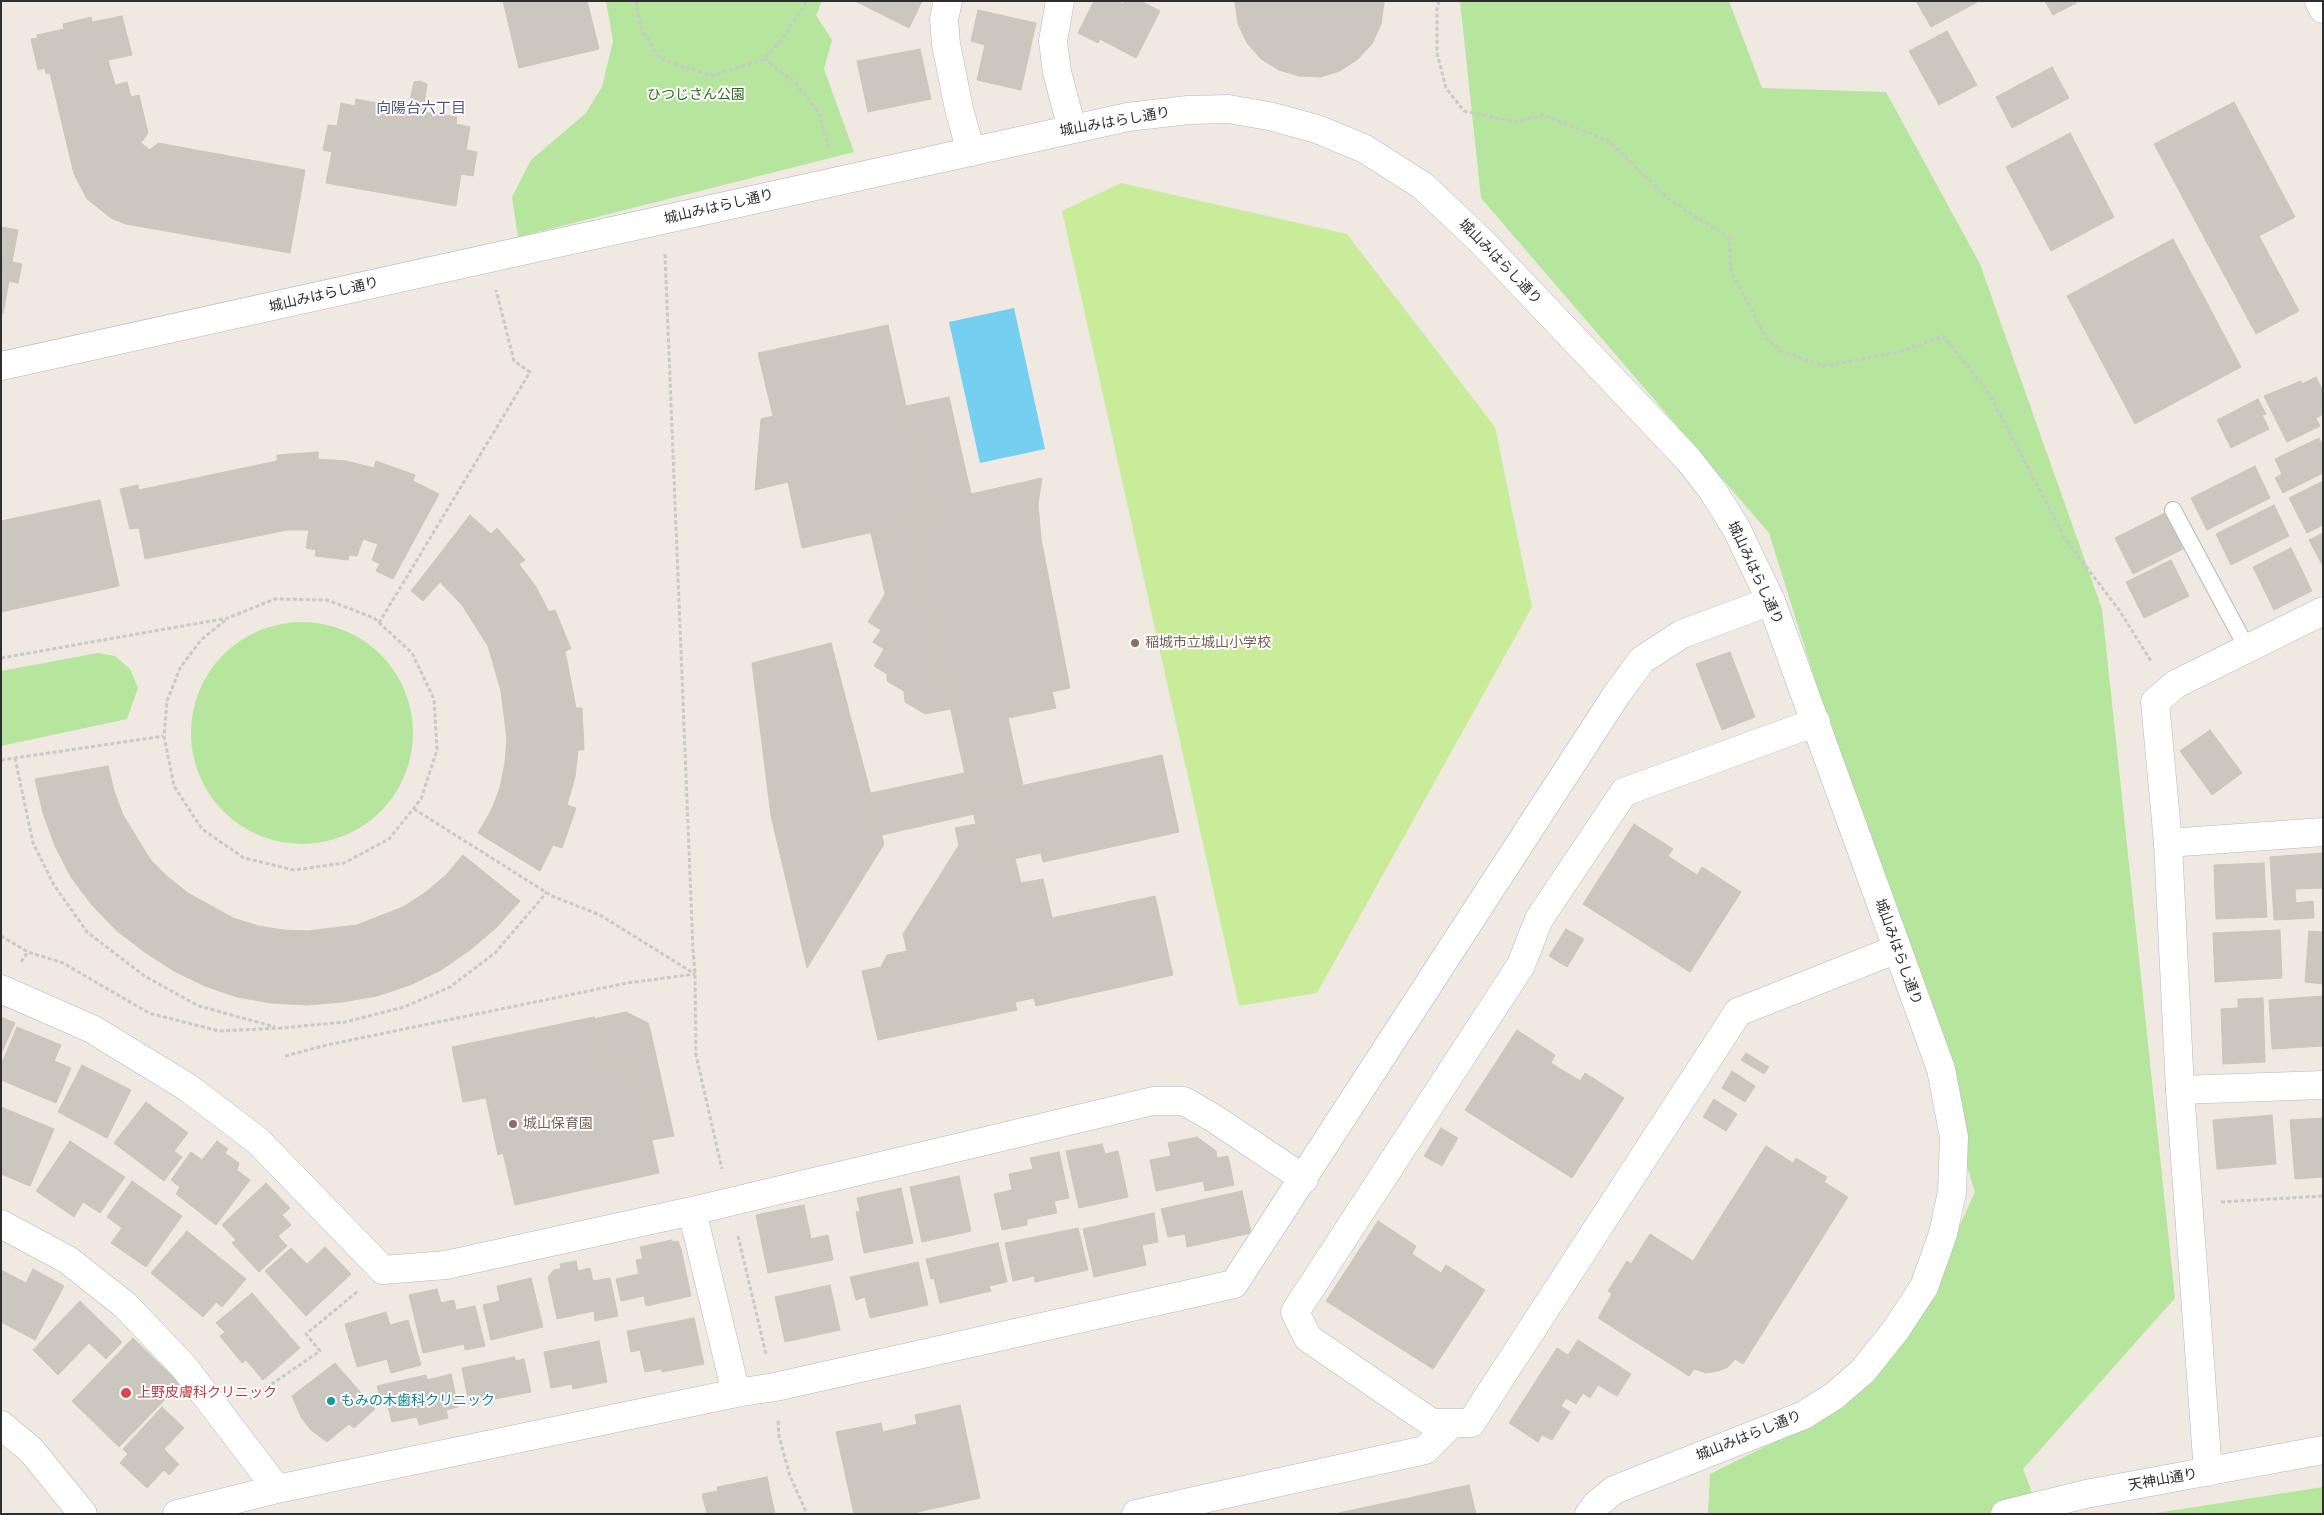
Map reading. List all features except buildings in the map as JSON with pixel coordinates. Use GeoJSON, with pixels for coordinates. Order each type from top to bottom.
{"type":"FeatureCollection","features":[{"type":"Feature","properties":{"kind":"street"},"geometry":{"type":"LineString","coordinates":[[948,1],[944,19],[946,44],[959,109],[971,152]]}},
{"type":"Feature","properties":{"kind":"street"},"geometry":{"type":"LineString","coordinates":[[1060,1],[1053,41],[1057,72],[1072,129]]}},
{"type":"Feature","properties":{"kind":"street"},"geometry":{"type":"LineString","coordinates":[[2319,1],[2323,9]]}},
{"type":"Feature","properties":{"kind":"street","name":"城山みはらし通り"},"geometry":{"type":"LineString","coordinates":[[1,366],[1128,117],[1188,110],[1228,109],[1270,116],[1316,129],[1365,149],[1423,186],[1475,235],[1688,460],[1713,491],[1736,528],[1772,601],[1941,1069],[1954,1137],[1950,1200],[1943,1234],[1924,1287],[1895,1331],[1863,1371],[1834,1396],[1804,1415],[1614,1490],[1589,1514]]}},
{"type":"Feature","properties":{"kind":"street"},"geometry":{"type":"LineString","coordinates":[[177,1514],[277,1489],[736,1393],[775,1387],[1234,1284],[1304,1179],[1617,694],[1642,660],[1682,634],[1772,601]]}},
{"type":"Feature","properties":{"kind":"street"},"geometry":{"type":"LineString","coordinates":[[2208,1472],[2180,1090],[2168,843],[2155,702],[2176,684],[2323,611]]}},
{"type":"Feature","properties":{"kind":"street"},"geometry":{"type":"LineString","coordinates":[[1816,722],[1624,792],[1539,919],[1521,964],[1295,1312],[1308,1338],[1432,1423],[1471,1423],[1738,1012],[1897,950]]}},
{"type":"Feature","properties":{"kind":"street"},"geometry":{"type":"LineString","coordinates":[[2168,843],[2323,832]]}},
{"type":"Feature","properties":{"kind":"street"},"geometry":{"type":"LineString","coordinates":[[1,989],[92,1029],[187,1087],[258,1142],[383,1270],[446,1265],[692,1211],[729,1200],[1153,1101],[1184,1101],[1215,1119],[1304,1179]]}},
{"type":"Feature","properties":{"kind":"street"},"geometry":{"type":"LineString","coordinates":[[2180,1090],[2323,1085]]}},
{"type":"Feature","properties":{"kind":"street"},"geometry":{"type":"LineString","coordinates":[[692,1211],[736,1393]]}},
{"type":"Feature","properties":{"kind":"street"},"geometry":{"type":"LineString","coordinates":[[1,1224],[68,1260],[125,1305],[184,1367],[277,1489]]}},
{"type":"Feature","properties":{"kind":"street"},"geometry":{"type":"LineString","coordinates":[[1136,1514],[1425,1450],[1452,1423]]}},
{"type":"Feature","properties":{"kind":"street"},"geometry":{"type":"LineString","coordinates":[[1,1425],[31,1450],[83,1514]]}},
{"type":"Feature","properties":{"kind":"street","name":"天神山通り"},"geometry":{"type":"LineString","coordinates":[[2005,1514],[2086,1494],[2208,1472],[2254,1461],[2323,1450]]}},
{"type":"Feature","properties":{"kind":"lane"},"geometry":{"type":"LineString","coordinates":[[2173,510],[2248,648]]}},
{"type":"Feature","properties":{"kind":"path"},"geometry":{"type":"LineString","coordinates":[[636,1],[641,28],[660,60],[713,76],[764,59],[779,43],[807,1]]}},
{"type":"Feature","properties":{"kind":"path"},"geometry":{"type":"LineString","coordinates":[[1440,1],[1437,9],[1437,53],[1446,88],[1464,111],[1516,122],[1543,115],[1609,141],[1672,202],[1729,237],[1731,271],[1766,338],[1781,351],[1824,366],[1899,352],[1943,336],[1987,390],[2066,540],[2120,610],[2168,689]]}},
{"type":"Feature","properties":{"kind":"path"},"geometry":{"type":"LineString","coordinates":[[764,59],[796,83],[819,113],[831,156]]}},
{"type":"Feature","properties":{"kind":"path"},"geometry":{"type":"LineString","coordinates":[[665,246],[692,930],[696,974],[696,1055],[775,1387],[779,1436],[790,1476],[807,1514]]}},
{"type":"Feature","properties":{"kind":"path"},"geometry":{"type":"LineString","coordinates":[[380,623],[530,372],[514,361],[494,282]]}},
{"type":"Feature","properties":{"kind":"path"},"geometry":{"type":"LineString","coordinates":[[1,658],[228,618],[275,599],[326,600],[374,618],[412,653],[434,699],[437,750],[421,799],[389,838],[344,863],[294,870],[244,858],[202,829],[174,786],[164,736],[168,701],[180,668],[201,640],[228,618]]}},
{"type":"Feature","properties":{"kind":"path"},"geometry":{"type":"LineString","coordinates":[[1,760],[164,736]]}},
{"type":"Feature","properties":{"kind":"path"},"geometry":{"type":"LineString","coordinates":[[15,758],[33,843],[54,885],[87,932],[146,977],[200,1006],[278,1028]]}},
{"type":"Feature","properties":{"kind":"path"},"geometry":{"type":"LineString","coordinates":[[414,809],[547,892],[600,915],[696,974]]}},
{"type":"Feature","properties":{"kind":"path"},"geometry":{"type":"LineString","coordinates":[[1,936],[28,952],[63,963],[149,1013],[219,1031],[278,1028],[345,1022],[404,1007],[450,987],[495,953],[547,892]]}},
{"type":"Feature","properties":{"kind":"path"},"geometry":{"type":"LineString","coordinates":[[285,1056],[327,1045],[627,983],[696,974]]}},
{"type":"Feature","properties":{"kind":"path"},"geometry":{"type":"LineString","coordinates":[[2188,1204],[2323,1196]]}},
{"type":"Feature","properties":{"kind":"path"},"geometry":{"type":"LineString","coordinates":[[224,1417],[320,1351],[306,1334],[383,1270]]}},
{"type":"Feature","properties":{"kind":"green space","name":"ひつじさん公園"},"geometry":{"type":"Polygon","coordinates":[[[606,1],[822,1],[816,15],[832,40],[824,69],[854,152],[518,237],[512,197],[531,160],[585,114],[602,87],[613,41],[606,1]]]}},
{"type":"Feature","properties":{"kind":"green space"},"geometry":{"type":"Polygon","coordinates":[[[1460,1],[1729,1],[1762,88],[1886,92],[1980,264],[2102,609],[2175,1298],[2023,1469],[2040,1514],[1708,1514],[1710,1474],[1794,1432],[1909,1336],[1975,1192],[1769,533],[1481,198],[1460,1]]]}},
{"type":"Feature","properties":{"kind":"green space"},"geometry":{"type":"Polygon","coordinates":[[[1121,183],[1347,234],[1495,427],[1532,607],[1317,993],[1239,1006],[1062,211],[1121,183]]]}},
{"type":"Feature","properties":{"kind":"green space"},"geometry":{"type":"Polygon","coordinates":[[[302,622],[324,624],[354,635],[372,647],[388,663],[400,681],[408,701],[413,733],[411,755],[400,785],[388,803],[372,819],[354,831],[334,839],[302,844],[280,842],[250,831],[232,819],[216,803],[204,785],[196,765],[191,733],[193,711],[204,681],[216,663],[232,647],[250,635],[270,627],[302,622]]]}},
{"type":"Feature","properties":{"kind":"green space"},"geometry":{"type":"Polygon","coordinates":[[[98,653],[115,656],[130,669],[138,688],[127,719],[1,746],[1,671],[98,653]]]}},
{"type":"Feature","properties":{"kind":"green space"},"geometry":{"type":"Polygon","coordinates":[[[2323,1487],[2323,1514],[2150,1514],[2323,1487]]]}},
{"type":"Feature","properties":{"kind":"water"},"geometry":{"type":"Polygon","coordinates":[[[1014,308],[1045,449],[980,463],[949,322],[1014,308]]]}},
{"type":"Feature","properties":{"kind":"place","name":"稲城市立城山小学校"},"geometry":{"type":"Point","coordinates":[1135,643]}},
{"type":"Feature","properties":{"kind":"place","name":"城山保育園"},"geometry":{"type":"Point","coordinates":[513,1124]}},
{"type":"Feature","properties":{"kind":"place","name":"上野皮膚科クリニック"},"geometry":{"type":"Point","coordinates":[126,1393]}},
{"type":"Feature","properties":{"kind":"place","name":"もみの木歯科クリニック"},"geometry":{"type":"Point","coordinates":[331,1401]}},
{"type":"Feature","properties":{"kind":"district","name":"向陽台六丁目"},"geometry":{"type":"Point","coordinates":[421,109]}}]}
